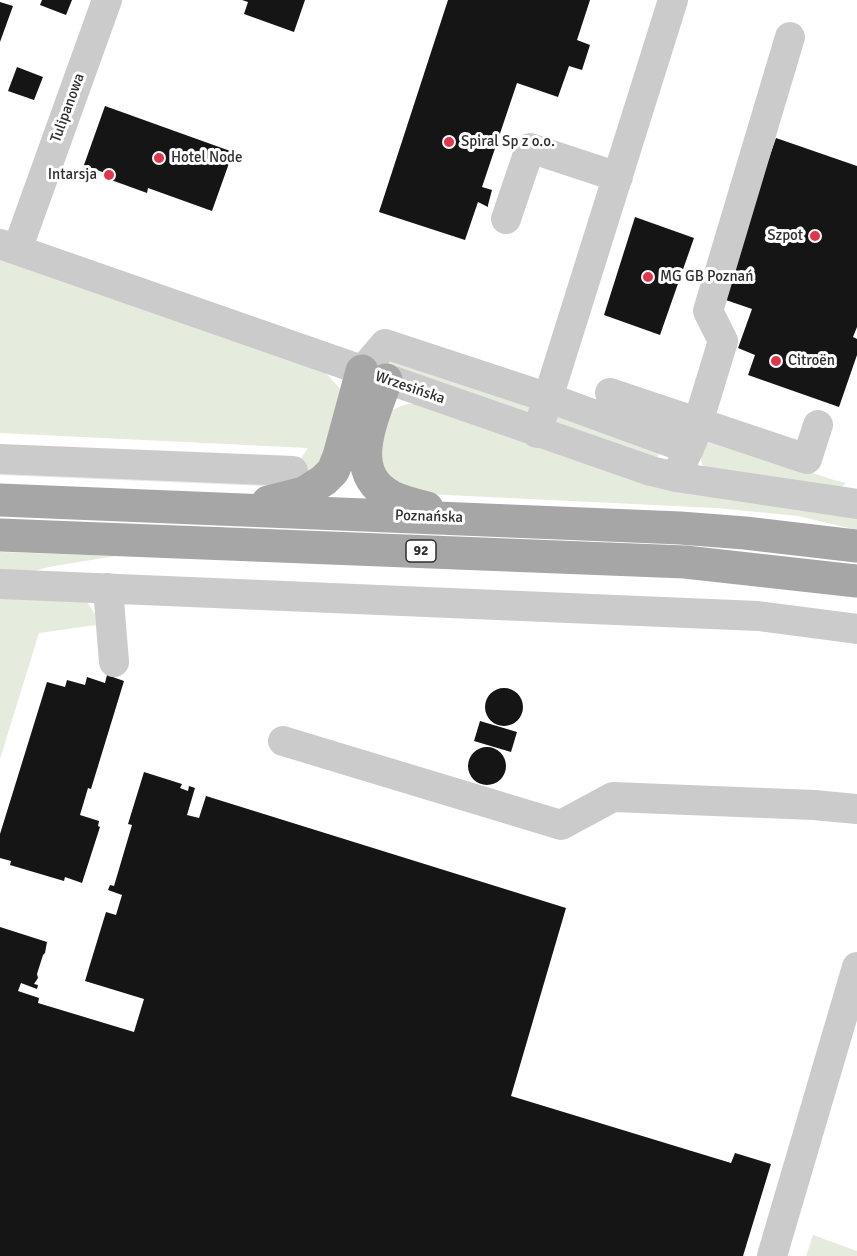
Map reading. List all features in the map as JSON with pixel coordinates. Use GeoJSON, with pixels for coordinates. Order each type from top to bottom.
{"type":"FeatureCollection","features":[{"type":"Feature","properties":{"kind":"main road"},"geometry":{"type":"LineString","coordinates":[[240,509],[304,493],[333,471],[374,375]]}},
{"type":"Feature","properties":{"kind":"main road"},"geometry":{"type":"LineString","coordinates":[[374,375],[364,447],[369,473],[376,484],[391,496],[464,518]]}},
{"type":"Feature","properties":{"kind":"main road","name":"Poznańska"},"geometry":{"type":"LineString","coordinates":[[0,500],[680,528],[857,546]]}},
{"type":"Feature","properties":{"kind":"main road","name":"92"},"geometry":{"type":"LineString","coordinates":[[0,535],[685,562],[857,580]]}},
{"type":"Feature","properties":{"kind":"street","name":"Tulipanowa"},"geometry":{"type":"LineString","coordinates":[[9,247],[107,0]]}},
{"type":"Feature","properties":{"kind":"street"},"geometry":{"type":"LineString","coordinates":[[537,433],[673,0]]}},
{"type":"Feature","properties":{"kind":"street"},"geometry":{"type":"LineString","coordinates":[[676,477],[693,436],[723,341],[708,311],[790,37]]}},
{"type":"Feature","properties":{"kind":"street"},"geometry":{"type":"LineString","coordinates":[[506,219],[530,148],[618,177]]}},
{"type":"Feature","properties":{"kind":"street","name":"Wrzesińska"},"geometry":{"type":"LineString","coordinates":[[9,247],[622,462],[676,477],[843,501]]}},
{"type":"Feature","properties":{"kind":"street"},"geometry":{"type":"LineString","coordinates":[[374,375],[385,344],[549,398],[693,436],[807,459],[818,425]]}},
{"type":"Feature","properties":{"kind":"street"},"geometry":{"type":"LineString","coordinates":[[610,393],[693,436]]}},
{"type":"Feature","properties":{"kind":"street"},"geometry":{"type":"LineString","coordinates":[[0,459],[293,471]]}},
{"type":"Feature","properties":{"kind":"street"},"geometry":{"type":"LineString","coordinates":[[0,584],[758,616],[857,628]]}},
{"type":"Feature","properties":{"kind":"street"},"geometry":{"type":"LineString","coordinates":[[108,588],[114,662]]}},
{"type":"Feature","properties":{"kind":"street"},"geometry":{"type":"LineString","coordinates":[[283,741],[561,825],[613,797],[814,805],[857,809]]}},
{"type":"Feature","properties":{"kind":"street"},"geometry":{"type":"LineString","coordinates":[[772,1256],[857,967]]}},
{"type":"Feature","properties":{"kind":"shaded area"},"geometry":{"type":"Polygon","coordinates":[[[0,256],[324,371],[342,391],[323,468],[265,486],[0,475],[0,469],[289,476],[308,448],[0,433],[0,256]]]}},
{"type":"Feature","properties":{"kind":"shaded area"},"geometry":{"type":"Polygon","coordinates":[[[386,354],[526,398],[532,411],[526,413],[386,368],[386,354]]]}},
{"type":"Feature","properties":{"kind":"shaded area"},"geometry":{"type":"Polygon","coordinates":[[[407,404],[421,404],[857,512],[857,530],[798,516],[716,508],[427,494],[385,480],[379,427],[387,412],[407,404]]]}},
{"type":"Feature","properties":{"kind":"shaded area"},"geometry":{"type":"Polygon","coordinates":[[[556,414],[659,453],[657,458],[553,421],[556,414]]]}},
{"type":"Feature","properties":{"kind":"shaded area"},"geometry":{"type":"Polygon","coordinates":[[[706,438],[846,483],[839,490],[712,471],[702,465],[700,454],[706,438]]]}},
{"type":"Feature","properties":{"kind":"shaded area"},"geometry":{"type":"Polygon","coordinates":[[[0,552],[115,556],[49,567],[16,576],[0,575],[0,552]]]}},
{"type":"Feature","properties":{"kind":"shaded area"},"geometry":{"type":"Polygon","coordinates":[[[0,585],[87,602],[95,614],[96,625],[39,633],[0,759],[0,585]]]}},
{"type":"Feature","properties":{"kind":"shaded area"},"geometry":{"type":"Polygon","coordinates":[[[813,1235],[857,1251],[857,1256],[806,1256],[813,1235]]]}},
{"type":"Feature","properties":{"kind":"building"},"geometry":{"type":"Polygon","coordinates":[[[42,0],[72,0],[66,15],[40,5],[42,0]]]}},
{"type":"Feature","properties":{"kind":"building"},"geometry":{"type":"Polygon","coordinates":[[[242,0],[305,0],[294,32],[244,14],[248,2],[242,0]]]}},
{"type":"Feature","properties":{"kind":"building","name":"Spiral Sp z o.o."},"geometry":{"type":"Polygon","coordinates":[[[448,0],[590,0],[577,40],[590,45],[582,70],[569,66],[558,97],[517,83],[482,187],[492,190],[488,207],[478,202],[465,240],[379,212],[448,0]]]}},
{"type":"Feature","properties":{"kind":"building"},"geometry":{"type":"Polygon","coordinates":[[[0,2],[13,6],[0,42],[0,2]]]}},
{"type":"Feature","properties":{"kind":"building"},"geometry":{"type":"Polygon","coordinates":[[[17,67],[43,77],[34,100],[8,91],[17,67]]]}},
{"type":"Feature","properties":{"kind":"building","name":"Hotel Node"},"geometry":{"type":"Polygon","coordinates":[[[105,106],[233,152],[212,211],[148,188],[147,193],[103,177],[105,173],[84,165],[105,106]]]}},
{"type":"Feature","properties":{"kind":"building"},"geometry":{"type":"Polygon","coordinates":[[[776,138],[857,166],[857,327],[853,337],[857,339],[857,355],[839,407],[748,375],[755,355],[738,348],[752,309],[720,298],[776,138]]]}},
{"type":"Feature","properties":{"kind":"building","name":"MG GB Poznań"},"geometry":{"type":"Polygon","coordinates":[[[635,217],[694,238],[660,335],[604,315],[635,217]]]}},
{"type":"Feature","properties":{"kind":"building"},"geometry":{"type":"Polygon","coordinates":[[[107,675],[124,681],[91,789],[88,788],[80,815],[99,821],[98,826],[100,827],[82,883],[65,877],[64,881],[10,865],[11,861],[0,858],[0,834],[47,682],[65,687],[67,680],[85,685],[87,677],[105,683],[107,675]]]}},
{"type":"Feature","properties":{"kind":"building"},"geometry":{"type":"Polygon","coordinates":[[[504,688],[518,693],[523,707],[518,721],[504,726],[490,721],[485,707],[490,693],[504,688]]]}},
{"type":"Feature","properties":{"kind":"building"},"geometry":{"type":"Polygon","coordinates":[[[480,721],[517,732],[511,752],[474,741],[480,721]]]}},
{"type":"Feature","properties":{"kind":"building"},"geometry":{"type":"Polygon","coordinates":[[[487,747],[501,752],[506,766],[501,780],[487,785],[473,780],[468,766],[473,752],[487,747]]]}},
{"type":"Feature","properties":{"kind":"building"},"geometry":{"type":"Polygon","coordinates":[[[144,772],[182,784],[180,788],[188,791],[189,786],[195,788],[187,815],[199,818],[206,796],[566,908],[511,1096],[731,1163],[735,1153],[771,1164],[743,1256],[0,1256],[0,927],[47,942],[37,974],[38,978],[34,984],[38,985],[37,989],[21,983],[18,991],[39,998],[38,1003],[134,1032],[144,999],[85,981],[106,912],[116,915],[122,895],[108,890],[110,885],[114,886],[132,825],[128,824],[144,772]]]}},
{"type":"Feature","properties":{"kind":"place","name":"Spiral Sp z o.o."},"geometry":{"type":"Point","coordinates":[449,142]}},
{"type":"Feature","properties":{"kind":"place","name":"Hotel Node"},"geometry":{"type":"Point","coordinates":[159,158]}},
{"type":"Feature","properties":{"kind":"place","name":"Intarsja"},"geometry":{"type":"Point","coordinates":[109,175]}},
{"type":"Feature","properties":{"kind":"place","name":"Szpot"},"geometry":{"type":"Point","coordinates":[815,236]}},
{"type":"Feature","properties":{"kind":"place","name":"MG GB Poznań"},"geometry":{"type":"Point","coordinates":[648,277]}},
{"type":"Feature","properties":{"kind":"place","name":"Citroën"},"geometry":{"type":"Point","coordinates":[776,361]}}]}
